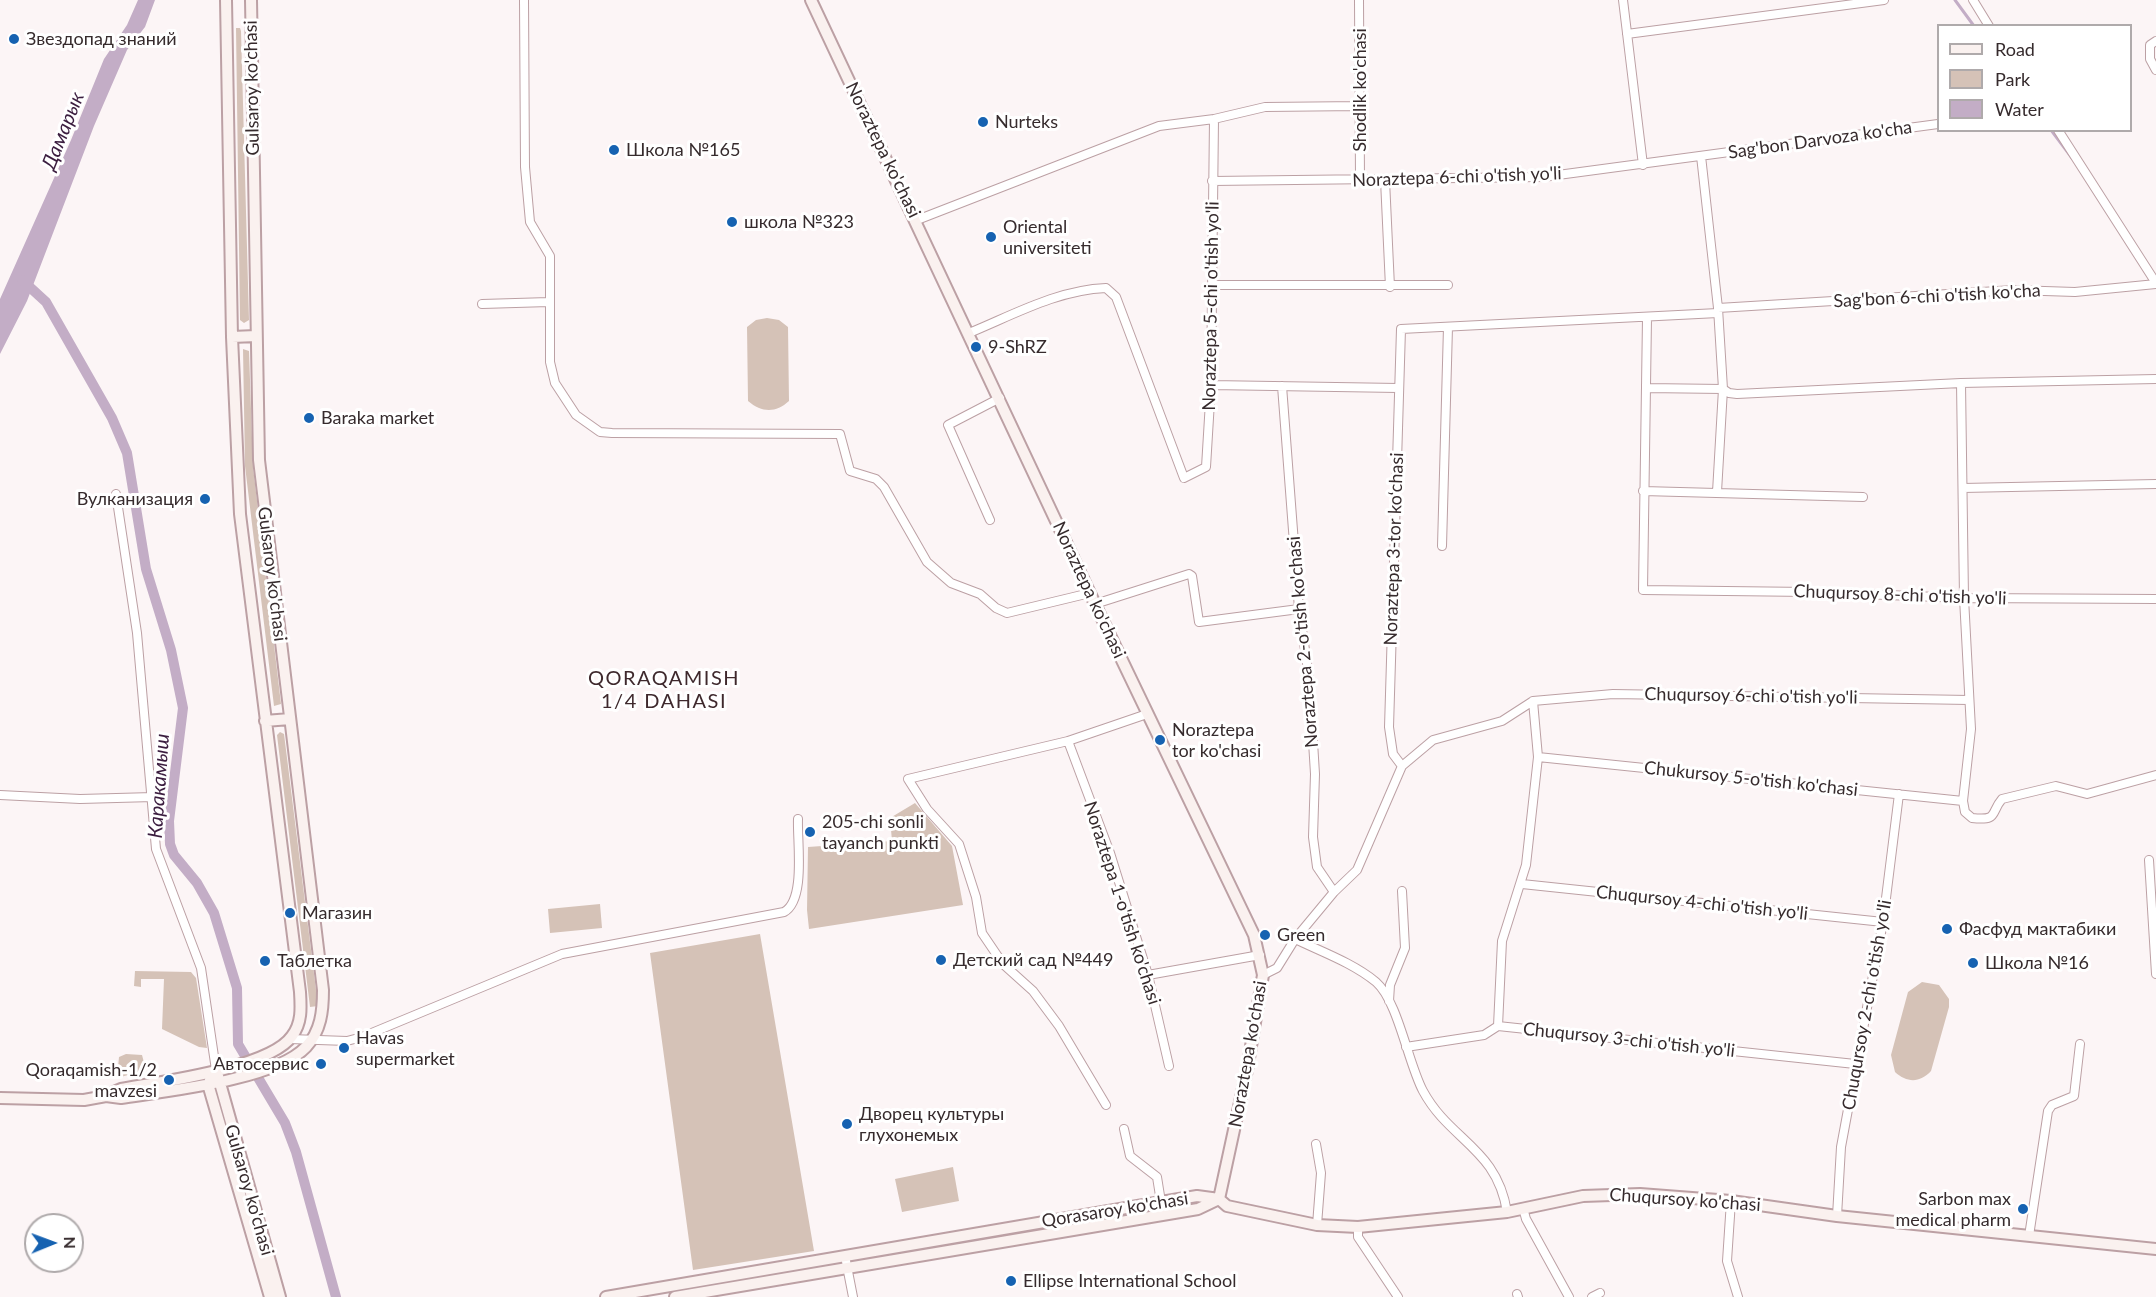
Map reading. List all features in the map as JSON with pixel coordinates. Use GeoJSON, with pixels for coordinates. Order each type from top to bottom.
{"type":"FeatureCollection","features":[{"type":"Feature","properties":{"kind":"main road","name":"Gulsaroy ko'chasi"},"geometry":{"type":"LineString","coordinates":[[226,0],[232,337],[240,514],[300,992],[300,1018],[290,1039]]}},
{"type":"Feature","properties":{"kind":"main road","name":"Gulsaroy ko'chasi"},"geometry":{"type":"LineString","coordinates":[[250,0],[261,486],[323,990],[323,1011],[312,1040]]}},
{"type":"Feature","properties":{"kind":"main road","name":"Noraztepa ko'chasi"},"geometry":{"type":"LineString","coordinates":[[811,0],[1147,714],[1247,915],[1260,955],[1263,975],[1247,1070],[1220,1199]]}},
{"type":"Feature","properties":{"kind":"main road"},"geometry":{"type":"LineString","coordinates":[[232,337],[256,336]]}},
{"type":"Feature","properties":{"kind":"main road"},"geometry":{"type":"LineString","coordinates":[[265,722],[290,719]]}},
{"type":"Feature","properties":{"kind":"main road"},"geometry":{"type":"LineString","coordinates":[[0,1098],[84,1100],[106,1096],[121,1089],[216,1071],[268,1053],[290,1039]]}},
{"type":"Feature","properties":{"kind":"main road"},"geometry":{"type":"LineString","coordinates":[[106,1096],[121,1098],[236,1079],[298,1054],[312,1040]]}},
{"type":"Feature","properties":{"kind":"main road","name":"Gulsaroy ko'chasi"},"geometry":{"type":"LineString","coordinates":[[216,1071],[280,1297]]}},
{"type":"Feature","properties":{"kind":"main road"},"geometry":{"type":"LineString","coordinates":[[208,1084],[216,1071]]}},
{"type":"Feature","properties":{"kind":"main road","name":"Gulsaroy ko'chasi"},"geometry":{"type":"LineString","coordinates":[[208,1084],[270,1297]]}},
{"type":"Feature","properties":{"kind":"main road","name":"Chuqursoy ko'chasi"},"geometry":{"type":"LineString","coordinates":[[1220,1199],[1227,1206],[1317,1226],[1358,1227],[1507,1212],[1575,1197],[1607,1194],[1731,1201],[1837,1216],[2156,1249]]}},
{"type":"Feature","properties":{"kind":"main road","name":"Qorasaroy ko'chasi"},"geometry":{"type":"LineString","coordinates":[[606,1297],[1197,1196],[1220,1199]]}},
{"type":"Feature","properties":{"kind":"main road","name":"Qorasaroy ko'chasi"},"geometry":{"type":"LineString","coordinates":[[675,1297],[1198,1209],[1220,1199]]}},
{"type":"Feature","properties":{"kind":"street"},"geometry":{"type":"LineString","coordinates":[[524,0],[525,167],[530,222],[549,256],[550,362],[555,383],[576,415],[600,432],[840,434],[852,474],[876,479],[884,487],[927,562],[951,583],[980,594],[1005,612],[1029,610],[1090,593]]}},
{"type":"Feature","properties":{"kind":"street","name":"Shodlik ko'chasi"},"geometry":{"type":"LineString","coordinates":[[1359,0],[1360,180]]}},
{"type":"Feature","properties":{"kind":"street"},"geometry":{"type":"LineString","coordinates":[[1623,0],[1642,165]]}},
{"type":"Feature","properties":{"kind":"street"},"geometry":{"type":"LineString","coordinates":[[1627,34],[1884,0]]}},
{"type":"Feature","properties":{"kind":"street"},"geometry":{"type":"LineString","coordinates":[[1973,0],[1988,24]]}},
{"type":"Feature","properties":{"kind":"street"},"geometry":{"type":"LineString","coordinates":[[2156,41],[2151,45],[2149,53],[2156,70]]}},
{"type":"Feature","properties":{"kind":"street"},"geometry":{"type":"LineString","coordinates":[[916,220],[1159,126],[1214,119],[1265,107],[1360,106]]}},
{"type":"Feature","properties":{"kind":"street","name":"Noraztepa 5-chi o'tish yo'li"},"geometry":{"type":"LineString","coordinates":[[969,333],[1063,294],[1083,289],[1106,288],[1116,297],[1184,478],[1208,464],[1213,285],[1214,119]]}},
{"type":"Feature","properties":{"kind":"street","name":"Sag'bon Darvoza ko'cha"},"geometry":{"type":"LineString","coordinates":[[1701,156],[1937,124]]}},
{"type":"Feature","properties":{"kind":"street"},"geometry":{"type":"LineString","coordinates":[[2059,132],[2156,283]]}},
{"type":"Feature","properties":{"kind":"street"},"geometry":{"type":"LineString","coordinates":[[1701,156],[1718,310],[1723,389],[1717,492]]}},
{"type":"Feature","properties":{"kind":"street","name":"Noraztepa 6-chi o'tish yo'li"},"geometry":{"type":"LineString","coordinates":[[1212,181],[1543,177],[1701,156]]}},
{"type":"Feature","properties":{"kind":"street"},"geometry":{"type":"LineString","coordinates":[[1385,180],[1390,286]]}},
{"type":"Feature","properties":{"kind":"street","name":"Sag'bon 6-chi o'tish ko'cha"},"geometry":{"type":"LineString","coordinates":[[1401,330],[1647,318],[1718,310],[2014,290],[2075,292],[2156,283]]}},
{"type":"Feature","properties":{"kind":"street"},"geometry":{"type":"LineString","coordinates":[[1213,285],[1448,285]]}},
{"type":"Feature","properties":{"kind":"street"},"geometry":{"type":"LineString","coordinates":[[482,304],[549,302]]}},
{"type":"Feature","properties":{"kind":"street"},"geometry":{"type":"LineString","coordinates":[[1647,318],[1643,492],[1863,497]]}},
{"type":"Feature","properties":{"kind":"street"},"geometry":{"type":"LineString","coordinates":[[1442,546],[1448,327]]}},
{"type":"Feature","properties":{"kind":"street","name":"Noraztepa 3-tor ko‘chasi"},"geometry":{"type":"LineString","coordinates":[[1401,330],[1389,727],[1393,754],[1402,766]]}},
{"type":"Feature","properties":{"kind":"street"},"geometry":{"type":"LineString","coordinates":[[1646,388],[1723,389],[1737,394],[1961,383],[2156,379]]}},
{"type":"Feature","properties":{"kind":"street"},"geometry":{"type":"LineString","coordinates":[[1961,383],[1964,598],[1969,700],[1969,766],[1963,801],[1968,815],[1979,819],[1995,815],[2002,799],[2056,786],[2087,794],[2156,775]]}},
{"type":"Feature","properties":{"kind":"street"},"geometry":{"type":"LineString","coordinates":[[1211,385],[1398,388]]}},
{"type":"Feature","properties":{"kind":"street","name":"Noraztepa 2-o'tish ko'chasi"},"geometry":{"type":"LineString","coordinates":[[1282,386],[1299,609],[1309,677],[1314,758],[1313,837],[1317,867],[1334,892]]}},
{"type":"Feature","properties":{"kind":"street"},"geometry":{"type":"LineString","coordinates":[[990,520],[948,425],[1000,398]]}},
{"type":"Feature","properties":{"kind":"street"},"geometry":{"type":"LineString","coordinates":[[1963,488],[2156,484]]}},
{"type":"Feature","properties":{"kind":"street","name":"Chuqursoy 8-chi o'tish yo'li"},"geometry":{"type":"LineString","coordinates":[[1643,492],[1643,590],[1809,592],[1964,598],[2156,598]]}},
{"type":"Feature","properties":{"kind":"street"},"geometry":{"type":"LineString","coordinates":[[116,494],[137,633],[158,858],[201,968],[216,1071]]}},
{"type":"Feature","properties":{"kind":"street"},"geometry":{"type":"LineString","coordinates":[[1095,604],[1189,574],[1192,576],[1199,622],[1299,609]]}},
{"type":"Feature","properties":{"kind":"street","name":"Chuqursoy 6-chi o'tish yo'li"},"geometry":{"type":"LineString","coordinates":[[1533,701],[1614,694],[1969,700]]}},
{"type":"Feature","properties":{"kind":"street"},"geometry":{"type":"LineString","coordinates":[[1263,975],[1276,968],[1295,939],[1334,892],[1357,870],[1402,766],[1433,740],[1502,721],[1533,701],[1538,757],[1522,885],[1502,941],[1498,1026]]}},
{"type":"Feature","properties":{"kind":"street"},"geometry":{"type":"LineString","coordinates":[[1106,1105],[1059,1026],[1033,991],[1003,964],[982,933],[976,897],[959,844],[927,809],[909,779],[1068,741],[1147,714]]}},
{"type":"Feature","properties":{"kind":"street","name":"Noraztepa 1-o'tish ko'chasi"},"geometry":{"type":"LineString","coordinates":[[1068,741],[1110,853],[1148,975],[1169,1066]]}},
{"type":"Feature","properties":{"kind":"street","name":"Chukursoy 5-o'tish ko'chasi"},"geometry":{"type":"LineString","coordinates":[[1538,757],[1963,801]]}},
{"type":"Feature","properties":{"kind":"street","name":"Chuqursoy 2-chi o'tish yo'li"},"geometry":{"type":"LineString","coordinates":[[1837,1216],[1841,1147],[1883,922],[1899,794]]}},
{"type":"Feature","properties":{"kind":"street"},"geometry":{"type":"LineString","coordinates":[[0,795],[80,799],[153,797]]}},
{"type":"Feature","properties":{"kind":"street"},"geometry":{"type":"LineString","coordinates":[[290,1039],[347,1041],[363,1037],[562,954],[784,912],[794,903],[797,894],[798,819]]}},
{"type":"Feature","properties":{"kind":"street"},"geometry":{"type":"LineString","coordinates":[[2149,860],[2156,974]]}},
{"type":"Feature","properties":{"kind":"street","name":"Chuqursoy 4-chi o'tish yo'li"},"geometry":{"type":"LineString","coordinates":[[1522,885],[1883,922]]}},
{"type":"Feature","properties":{"kind":"street"},"geometry":{"type":"LineString","coordinates":[[1389,1001],[1390,985],[1405,948],[1402,891]]}},
{"type":"Feature","properties":{"kind":"street"},"geometry":{"type":"LineString","coordinates":[[1295,939],[1353,967],[1378,983],[1389,1001],[1424,1093],[1458,1134],[1490,1164],[1503,1193],[1507,1212]]}},
{"type":"Feature","properties":{"kind":"street"},"geometry":{"type":"LineString","coordinates":[[1148,975],[1260,955]]}},
{"type":"Feature","properties":{"kind":"street","name":"Chuqursoy 3-chi o'tish yo'li"},"geometry":{"type":"LineString","coordinates":[[1406,1047],[1484,1035],[1498,1026],[1855,1064]]}},
{"type":"Feature","properties":{"kind":"street"},"geometry":{"type":"LineString","coordinates":[[2029,1236],[2048,1111],[2052,1105],[2074,1096],[2080,1044]]}},
{"type":"Feature","properties":{"kind":"street"},"geometry":{"type":"LineString","coordinates":[[1124,1129],[1130,1156],[1156,1177],[1161,1202]]}},
{"type":"Feature","properties":{"kind":"street"},"geometry":{"type":"LineString","coordinates":[[1316,1144],[1321,1173],[1317,1226]]}},
{"type":"Feature","properties":{"kind":"street"},"geometry":{"type":"LineString","coordinates":[[1731,1201],[1727,1261],[1738,1297]]}},
{"type":"Feature","properties":{"kind":"street"},"geometry":{"type":"LineString","coordinates":[[1523,1208],[1526,1219],[1569,1297]]}},
{"type":"Feature","properties":{"kind":"street"},"geometry":{"type":"LineString","coordinates":[[1358,1227],[1358,1237],[1398,1297]]}},
{"type":"Feature","properties":{"kind":"street"},"geometry":{"type":"LineString","coordinates":[[844,1256],[853,1297]]}},
{"type":"Feature","properties":{"kind":"street"},"geometry":{"type":"LineString","coordinates":[[1592,1297],[1600,1293]]}},
{"type":"Feature","properties":{"kind":"green space"},"geometry":{"type":"Polygon","coordinates":[[[236,28],[240,28],[241,31],[249,320],[244,323],[240,320],[236,28]]]}},
{"type":"Feature","properties":{"kind":"green space"},"geometry":{"type":"Polygon","coordinates":[[[767,318],[779,320],[788,327],[789,401],[779,408],[769,410],[758,408],[748,401],[747,327],[756,320],[767,318]]]}},
{"type":"Feature","properties":{"kind":"green space"},"geometry":{"type":"Polygon","coordinates":[[[243,349],[249,351],[253,467],[281,704],[274,706],[245,466],[243,349]]]}},
{"type":"Feature","properties":{"kind":"green space"},"geometry":{"type":"Polygon","coordinates":[[[280,732],[284,734],[318,1006],[310,1007],[277,735],[280,732]]]}},
{"type":"Feature","properties":{"kind":"green space"},"geometry":{"type":"Polygon","coordinates":[[[915,803],[952,846],[963,905],[809,929],[808,847],[892,841],[890,818],[915,803]]]}},
{"type":"Feature","properties":{"kind":"green space"},"geometry":{"type":"Polygon","coordinates":[[[600,904],[602,928],[550,933],[548,909],[600,904]]]}},
{"type":"Feature","properties":{"kind":"green space"},"geometry":{"type":"Polygon","coordinates":[[[760,934],[814,1251],[693,1270],[650,953],[760,934]]]}},
{"type":"Feature","properties":{"kind":"green space"},"geometry":{"type":"Polygon","coordinates":[[[135,971],[191,972],[196,978],[207,1048],[199,1047],[162,1029],[164,979],[141,979],[141,987],[134,986],[135,971]]]}},
{"type":"Feature","properties":{"kind":"green space"},"geometry":{"type":"Polygon","coordinates":[[[1922,982],[1939,985],[1949,999],[1949,1007],[1931,1071],[1922,1078],[1909,1080],[1895,1072],[1891,1055],[1908,992],[1922,982]]]}},
{"type":"Feature","properties":{"kind":"green space"},"geometry":{"type":"Polygon","coordinates":[[[126,1054],[142,1055],[146,1070],[117,1078],[119,1057],[126,1054]]]}},
{"type":"Feature","properties":{"kind":"green space"},"geometry":{"type":"Polygon","coordinates":[[[953,1167],[959,1201],[902,1212],[895,1179],[953,1167]]]}},
{"type":"Feature","properties":{"kind":"water"},"geometry":{"type":"Polygon","coordinates":[[[138,0],[155,0],[145,27],[127,50],[94,126],[27,301],[0,354],[0,299],[71,140],[104,59],[127,25],[138,0]]]}},
{"type":"Feature","properties":{"kind":"waterway"},"geometry":{"type":"LineString","coordinates":[[1955,0],[1973,24]]}},
{"type":"Feature","properties":{"kind":"waterway"},"geometry":{"type":"LineString","coordinates":[[2052,132],[2072,158]]}},
{"type":"Feature","properties":{"kind":"waterway","name":"Каракамыш"},"geometry":{"type":"LineString","coordinates":[[22,280],[46,302],[112,418],[127,453],[146,569],[171,650],[183,708],[169,821],[170,844],[174,855],[197,883],[214,913],[237,988],[238,1044],[285,1123],[296,1152],[336,1297]]}},
{"type":"Feature","properties":{"kind":"place","name":"Звездопад знаний"},"geometry":{"type":"Point","coordinates":[14,39]}},
{"type":"Feature","properties":{"kind":"place","name":"Nurteks"},"geometry":{"type":"Point","coordinates":[983,122]}},
{"type":"Feature","properties":{"kind":"place","name":"Школа №165"},"geometry":{"type":"Point","coordinates":[614,150]}},
{"type":"Feature","properties":{"kind":"place","name":"школа №323"},"geometry":{"type":"Point","coordinates":[732,222]}},
{"type":"Feature","properties":{"kind":"place","name":"Oriental universiteti"},"geometry":{"type":"Point","coordinates":[991,237]}},
{"type":"Feature","properties":{"kind":"place","name":"9-ShRZ"},"geometry":{"type":"Point","coordinates":[976,347]}},
{"type":"Feature","properties":{"kind":"place","name":"Baraka market"},"geometry":{"type":"Point","coordinates":[309,418]}},
{"type":"Feature","properties":{"kind":"place","name":"Вулканизация"},"geometry":{"type":"Point","coordinates":[205,499]}},
{"type":"Feature","properties":{"kind":"place","name":"Noraztepa tor ko'chasi"},"geometry":{"type":"Point","coordinates":[1160,740]}},
{"type":"Feature","properties":{"kind":"place","name":"205-chi sonli tayanch punkti"},"geometry":{"type":"Point","coordinates":[810,832]}},
{"type":"Feature","properties":{"kind":"place","name":"Магазин"},"geometry":{"type":"Point","coordinates":[290,913]}},
{"type":"Feature","properties":{"kind":"place","name":"Фасфуд мактабики"},"geometry":{"type":"Point","coordinates":[1947,929]}},
{"type":"Feature","properties":{"kind":"place","name":"Green"},"geometry":{"type":"Point","coordinates":[1265,935]}},
{"type":"Feature","properties":{"kind":"place","name":"Детский сад №449"},"geometry":{"type":"Point","coordinates":[941,960]}},
{"type":"Feature","properties":{"kind":"place","name":"Таблетка"},"geometry":{"type":"Point","coordinates":[265,961]}},
{"type":"Feature","properties":{"kind":"place","name":"Школа №16"},"geometry":{"type":"Point","coordinates":[1973,963]}},
{"type":"Feature","properties":{"kind":"place","name":"Havas supermarket"},"geometry":{"type":"Point","coordinates":[344,1048]}},
{"type":"Feature","properties":{"kind":"place","name":"Автосервис"},"geometry":{"type":"Point","coordinates":[321,1064]}},
{"type":"Feature","properties":{"kind":"place","name":"Qoraqamish-1/2 mavzesi"},"geometry":{"type":"Point","coordinates":[169,1080]}},
{"type":"Feature","properties":{"kind":"place","name":"Дворец культуры глухонемых"},"geometry":{"type":"Point","coordinates":[847,1124]}},
{"type":"Feature","properties":{"kind":"place","name":"Sarbon max medical pharm"},"geometry":{"type":"Point","coordinates":[2023,1209]}},
{"type":"Feature","properties":{"kind":"place","name":"Ellipse International School"},"geometry":{"type":"Point","coordinates":[1011,1281]}},
{"type":"Feature","properties":{"kind":"district","name":"QORAQAMISH 1/4 DAHASI"},"geometry":{"type":"Point","coordinates":[664,690]}},
{"type":"Feature","properties":{"kind":"water label","name":"Дамарык"},"geometry":{"type":"Point","coordinates":[63,131]}}]}
